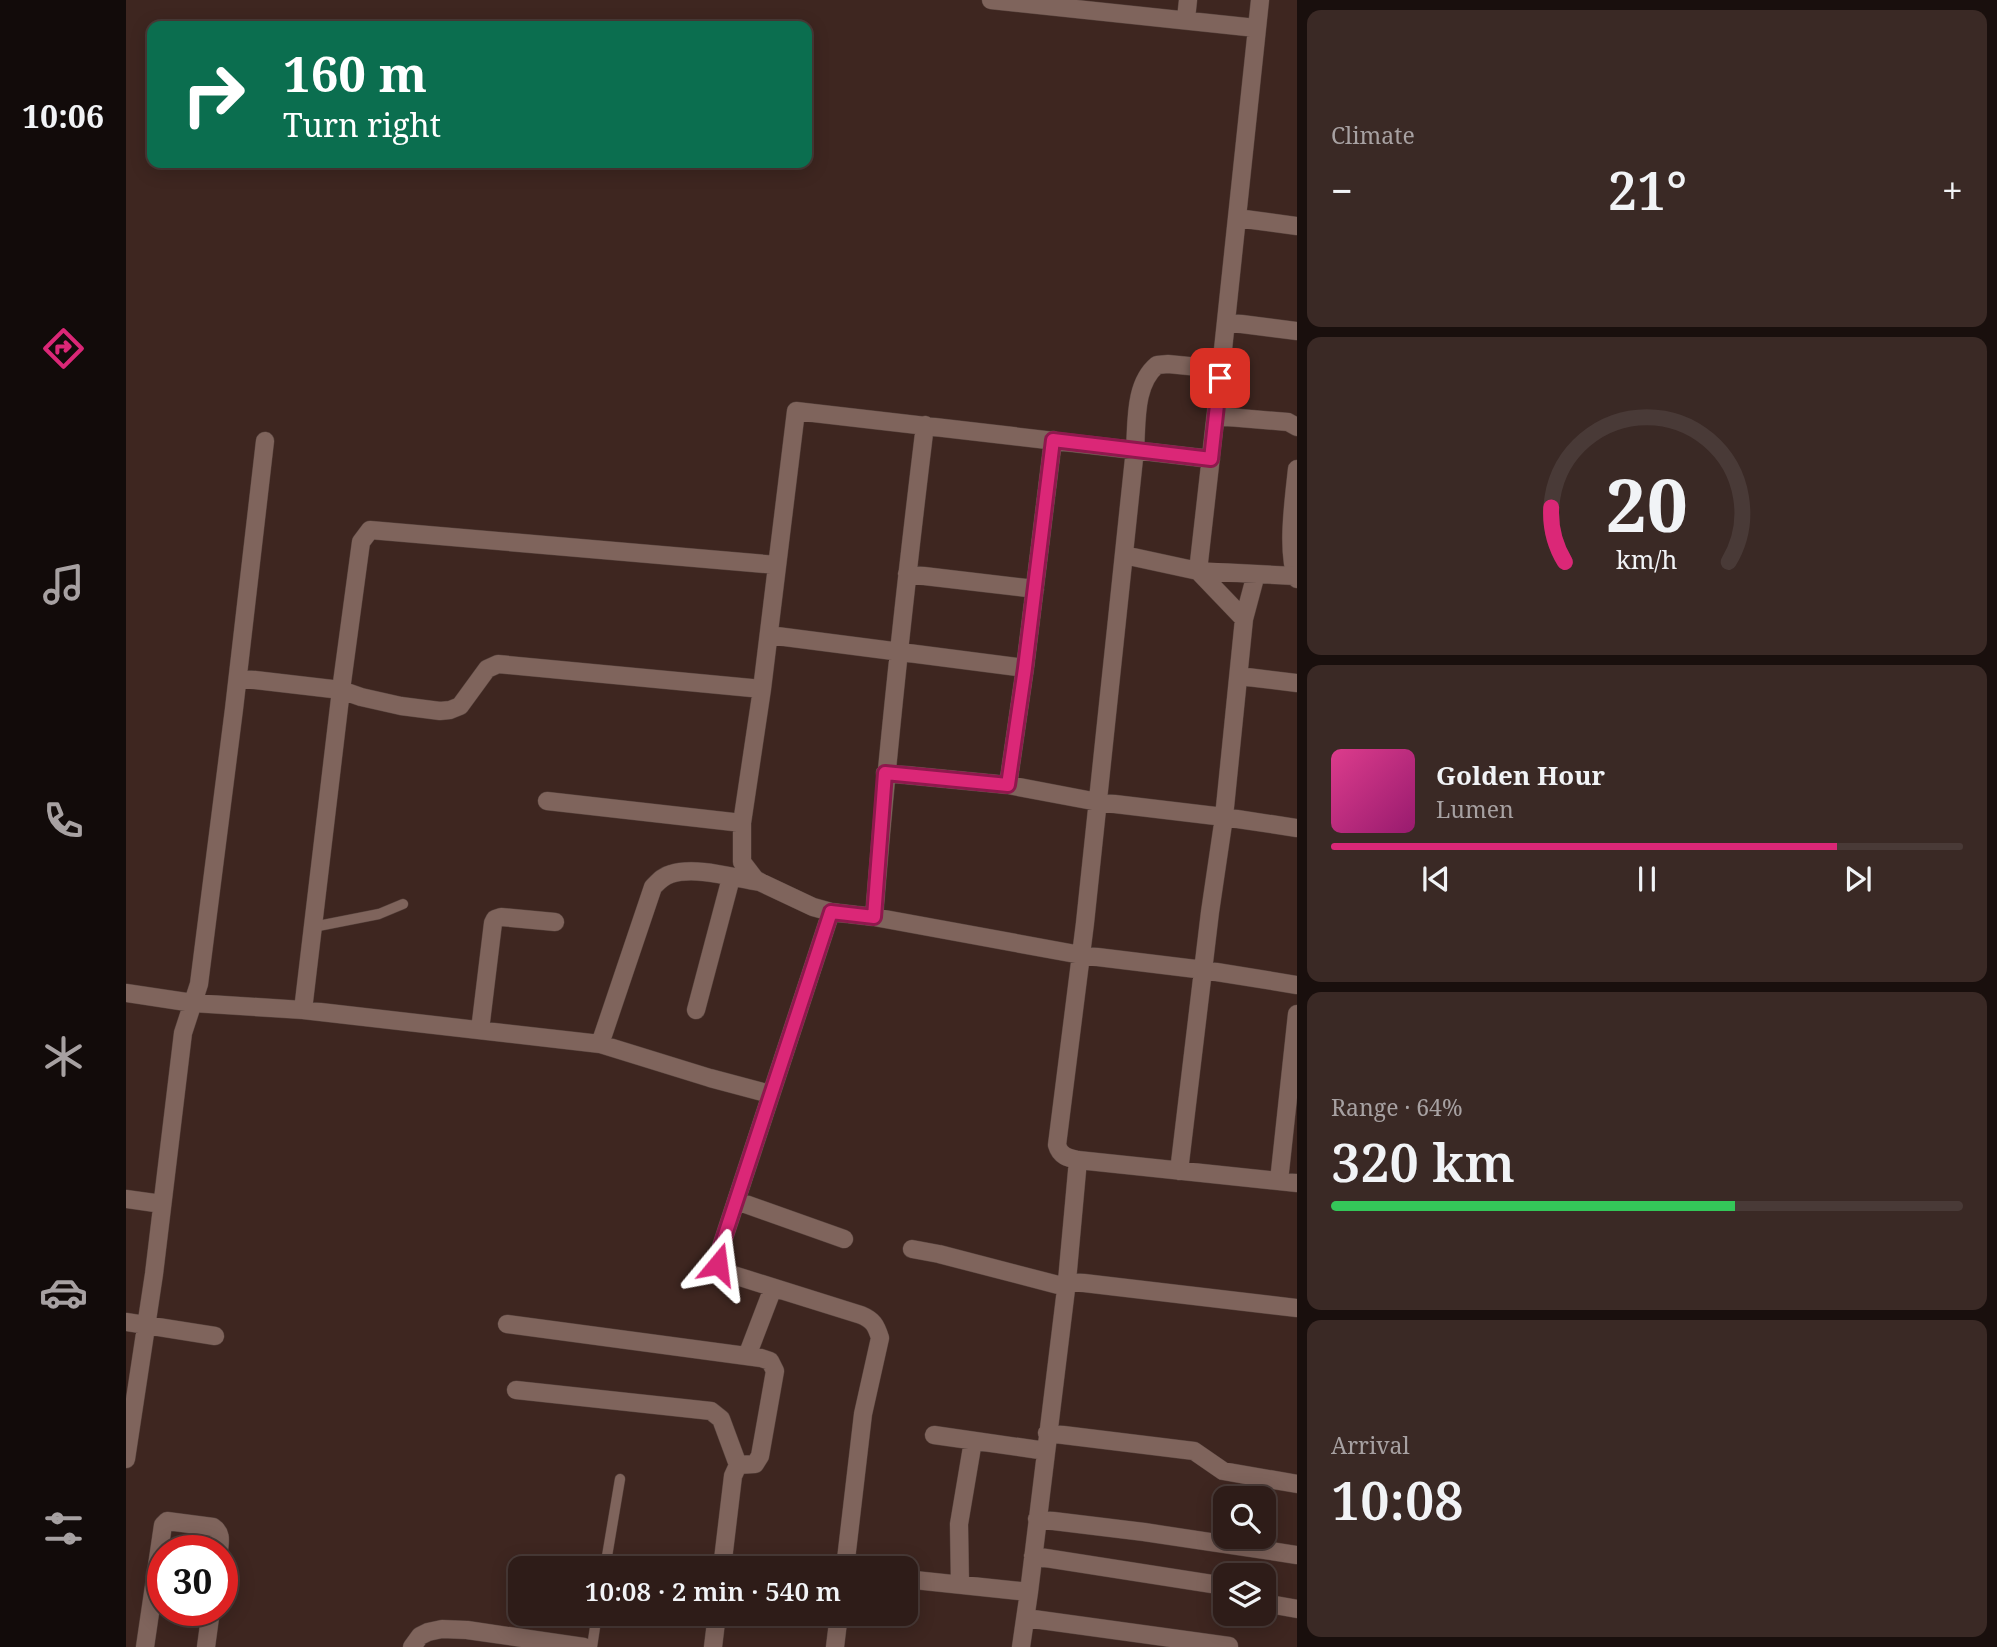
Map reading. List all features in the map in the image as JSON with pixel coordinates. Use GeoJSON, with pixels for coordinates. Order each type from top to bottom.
{"type":"FeatureCollection","features":[{"type":"Feature","properties":{"kind":"street"},"geometry":{"type":"LineString","coordinates":[[991,0],[1097,5],[1256,28]]}},
{"type":"Feature","properties":{"kind":"street"},"geometry":{"type":"LineString","coordinates":[[1186,19],[1188,0]]}},
{"type":"Feature","properties":{"kind":"street"},"geometry":{"type":"LineString","coordinates":[[1198,571],[1260,0]]}},
{"type":"Feature","properties":{"kind":"street"},"geometry":{"type":"LineString","coordinates":[[1237,218],[1297,226]]}},
{"type":"Feature","properties":{"kind":"street"},"geometry":{"type":"LineString","coordinates":[[1226,323],[1297,331]]}},
{"type":"Feature","properties":{"kind":"street"},"geometry":{"type":"LineString","coordinates":[[1222,359],[1209,368],[1157,365],[1142,388],[1082,955],[1057,1144],[1059,1151],[1079,1160],[1288,1182],[1297,1014]]}},
{"type":"Feature","properties":{"kind":"street"},"geometry":{"type":"LineString","coordinates":[[1211,459],[796,411],[762,689],[742,823],[742,862],[760,882],[813,907],[831,912],[874,917],[1082,955],[1297,985]]}},
{"type":"Feature","properties":{"kind":"street"},"geometry":{"type":"LineString","coordinates":[[1216,416],[1288,422],[1297,427]]}},
{"type":"Feature","properties":{"kind":"street"},"geometry":{"type":"LineString","coordinates":[[874,917],[885,773],[925,425]]}},
{"type":"Feature","properties":{"kind":"street"},"geometry":{"type":"LineString","coordinates":[[1008,785],[1053,440]]}},
{"type":"Feature","properties":{"kind":"street"},"geometry":{"type":"LineString","coordinates":[[127,1447],[146,1324],[182,1041],[200,970],[238,678],[265,441]]}},
{"type":"Feature","properties":{"kind":"street"},"geometry":{"type":"LineString","coordinates":[[1124,555],[1198,571],[1296,578],[1292,546],[1297,469]]}},
{"type":"Feature","properties":{"kind":"street"},"geometry":{"type":"LineString","coordinates":[[303,1010],[361,542],[370,530],[777,565]]}},
{"type":"Feature","properties":{"kind":"street"},"geometry":{"type":"LineString","coordinates":[[1198,571],[1244,619]]}},
{"type":"Feature","properties":{"kind":"street"},"geometry":{"type":"LineString","coordinates":[[907,574],[1035,589]]}},
{"type":"Feature","properties":{"kind":"street"},"geometry":{"type":"LineString","coordinates":[[1179,1171],[1224,817],[1244,619],[1256,574]]}},
{"type":"Feature","properties":{"kind":"street"},"geometry":{"type":"LineString","coordinates":[[769,635],[1025,668]]}},
{"type":"Feature","properties":{"kind":"street"},"geometry":{"type":"LineString","coordinates":[[238,678],[341,690],[401,706],[440,711],[460,706],[487,669],[498,664],[762,689]]}},
{"type":"Feature","properties":{"kind":"street"},"geometry":{"type":"LineString","coordinates":[[1239,676],[1297,683]]}},
{"type":"Feature","properties":{"kind":"street"},"geometry":{"type":"LineString","coordinates":[[885,773],[1008,785],[1098,802],[1297,828]]}},
{"type":"Feature","properties":{"kind":"street"},"geometry":{"type":"LineString","coordinates":[[547,801],[742,823]]}},
{"type":"Feature","properties":{"kind":"street"},"geometry":{"type":"LineString","coordinates":[[600,1044],[653,887],[662,877],[691,871],[760,882]]}},
{"type":"Feature","properties":{"kind":"street"},"geometry":{"type":"LineString","coordinates":[[696,1010],[732,877]]}},
{"type":"Feature","properties":{"kind":"street"},"geometry":{"type":"LineString","coordinates":[[831,912],[717,1259],[720,1269],[727,1273],[870,1319],[877,1326],[880,1338],[863,1413],[846,1556]]}},
{"type":"Feature","properties":{"kind":"street"},"geometry":{"type":"LineString","coordinates":[[480,1030],[492,923],[501,917],[555,922]]}},
{"type":"Feature","properties":{"kind":"street"},"geometry":{"type":"LineString","coordinates":[[126,993],[193,1003],[303,1010],[600,1044],[770,1094]]}},
{"type":"Feature","properties":{"kind":"street"},"geometry":{"type":"LineString","coordinates":[[1021,1647],[1079,1160]]}},
{"type":"Feature","properties":{"kind":"street"},"geometry":{"type":"LineString","coordinates":[[126,1199],[162,1205]]}},
{"type":"Feature","properties":{"kind":"street"},"geometry":{"type":"LineString","coordinates":[[737,1201],[844,1239]]}},
{"type":"Feature","properties":{"kind":"street"},"geometry":{"type":"LineString","coordinates":[[912,1248],[1066,1284],[1297,1308]]}},
{"type":"Feature","properties":{"kind":"street"},"geometry":{"type":"LineString","coordinates":[[747,1356],[774,1288]]}},
{"type":"Feature","properties":{"kind":"street"},"geometry":{"type":"LineString","coordinates":[[126,1322],[215,1336]]}},
{"type":"Feature","properties":{"kind":"street"},"geometry":{"type":"LineString","coordinates":[[507,1324],[770,1361],[775,1371],[760,1456],[755,1464],[738,1465]]}},
{"type":"Feature","properties":{"kind":"street"},"geometry":{"type":"LineString","coordinates":[[516,1391],[711,1411],[721,1419],[738,1465],[733,1476],[723,1556]]}},
{"type":"Feature","properties":{"kind":"street"},"geometry":{"type":"LineString","coordinates":[[934,1435],[973,1441],[1046,1442],[1195,1451],[1223,1471],[1297,1484]]}},
{"type":"Feature","properties":{"kind":"street"},"geometry":{"type":"LineString","coordinates":[[960,1585],[960,1524],[973,1441]]}},
{"type":"Feature","properties":{"kind":"street"},"geometry":{"type":"LineString","coordinates":[[1037,1519],[1297,1555]]}},
{"type":"Feature","properties":{"kind":"street"},"geometry":{"type":"LineString","coordinates":[[162,1535],[163,1525],[167,1521],[213,1527],[219,1535]]}},
{"type":"Feature","properties":{"kind":"street"},"geometry":{"type":"LineString","coordinates":[[1033,1556],[1212,1584]]}},
{"type":"Feature","properties":{"kind":"street"},"geometry":{"type":"LineString","coordinates":[[918,1580],[1029,1592]]}},
{"type":"Feature","properties":{"kind":"street"},"geometry":{"type":"LineString","coordinates":[[1276,1605],[1297,1609]]}},
{"type":"Feature","properties":{"kind":"street"},"geometry":{"type":"LineString","coordinates":[[1026,1618],[1229,1646]]}},
{"type":"Feature","properties":{"kind":"street"},"geometry":{"type":"LineString","coordinates":[[145,1647],[148,1626]]}},
{"type":"Feature","properties":{"kind":"street"},"geometry":{"type":"LineString","coordinates":[[206,1647],[209,1626]]}},
{"type":"Feature","properties":{"kind":"street"},"geometry":{"type":"LineString","coordinates":[[713,1647],[716,1626]]}},
{"type":"Feature","properties":{"kind":"street"},"geometry":{"type":"LineString","coordinates":[[835,1647],[838,1626]]}},
{"type":"Feature","properties":{"kind":"street"},"geometry":{"type":"LineString","coordinates":[[412,1647],[420,1636],[442,1629],[467,1630],[584,1647]]}},
{"type":"Feature","properties":{"kind":"lane"},"geometry":{"type":"LineString","coordinates":[[313,927],[379,914],[403,904]]}},
{"type":"Feature","properties":{"kind":"lane"},"geometry":{"type":"LineString","coordinates":[[607,1556],[620,1479]]}},
{"type":"Feature","properties":{"kind":"lane"},"geometry":{"type":"LineString","coordinates":[[592,1647],[595,1626]]}},
{"type":"Feature","properties":{"kind":"route"},"geometry":{"type":"LineString","coordinates":[[718,1264],[717,1259],[831,912],[874,917],[885,773],[1008,785],[1053,440],[1211,459],[1220,378]]}}]}
